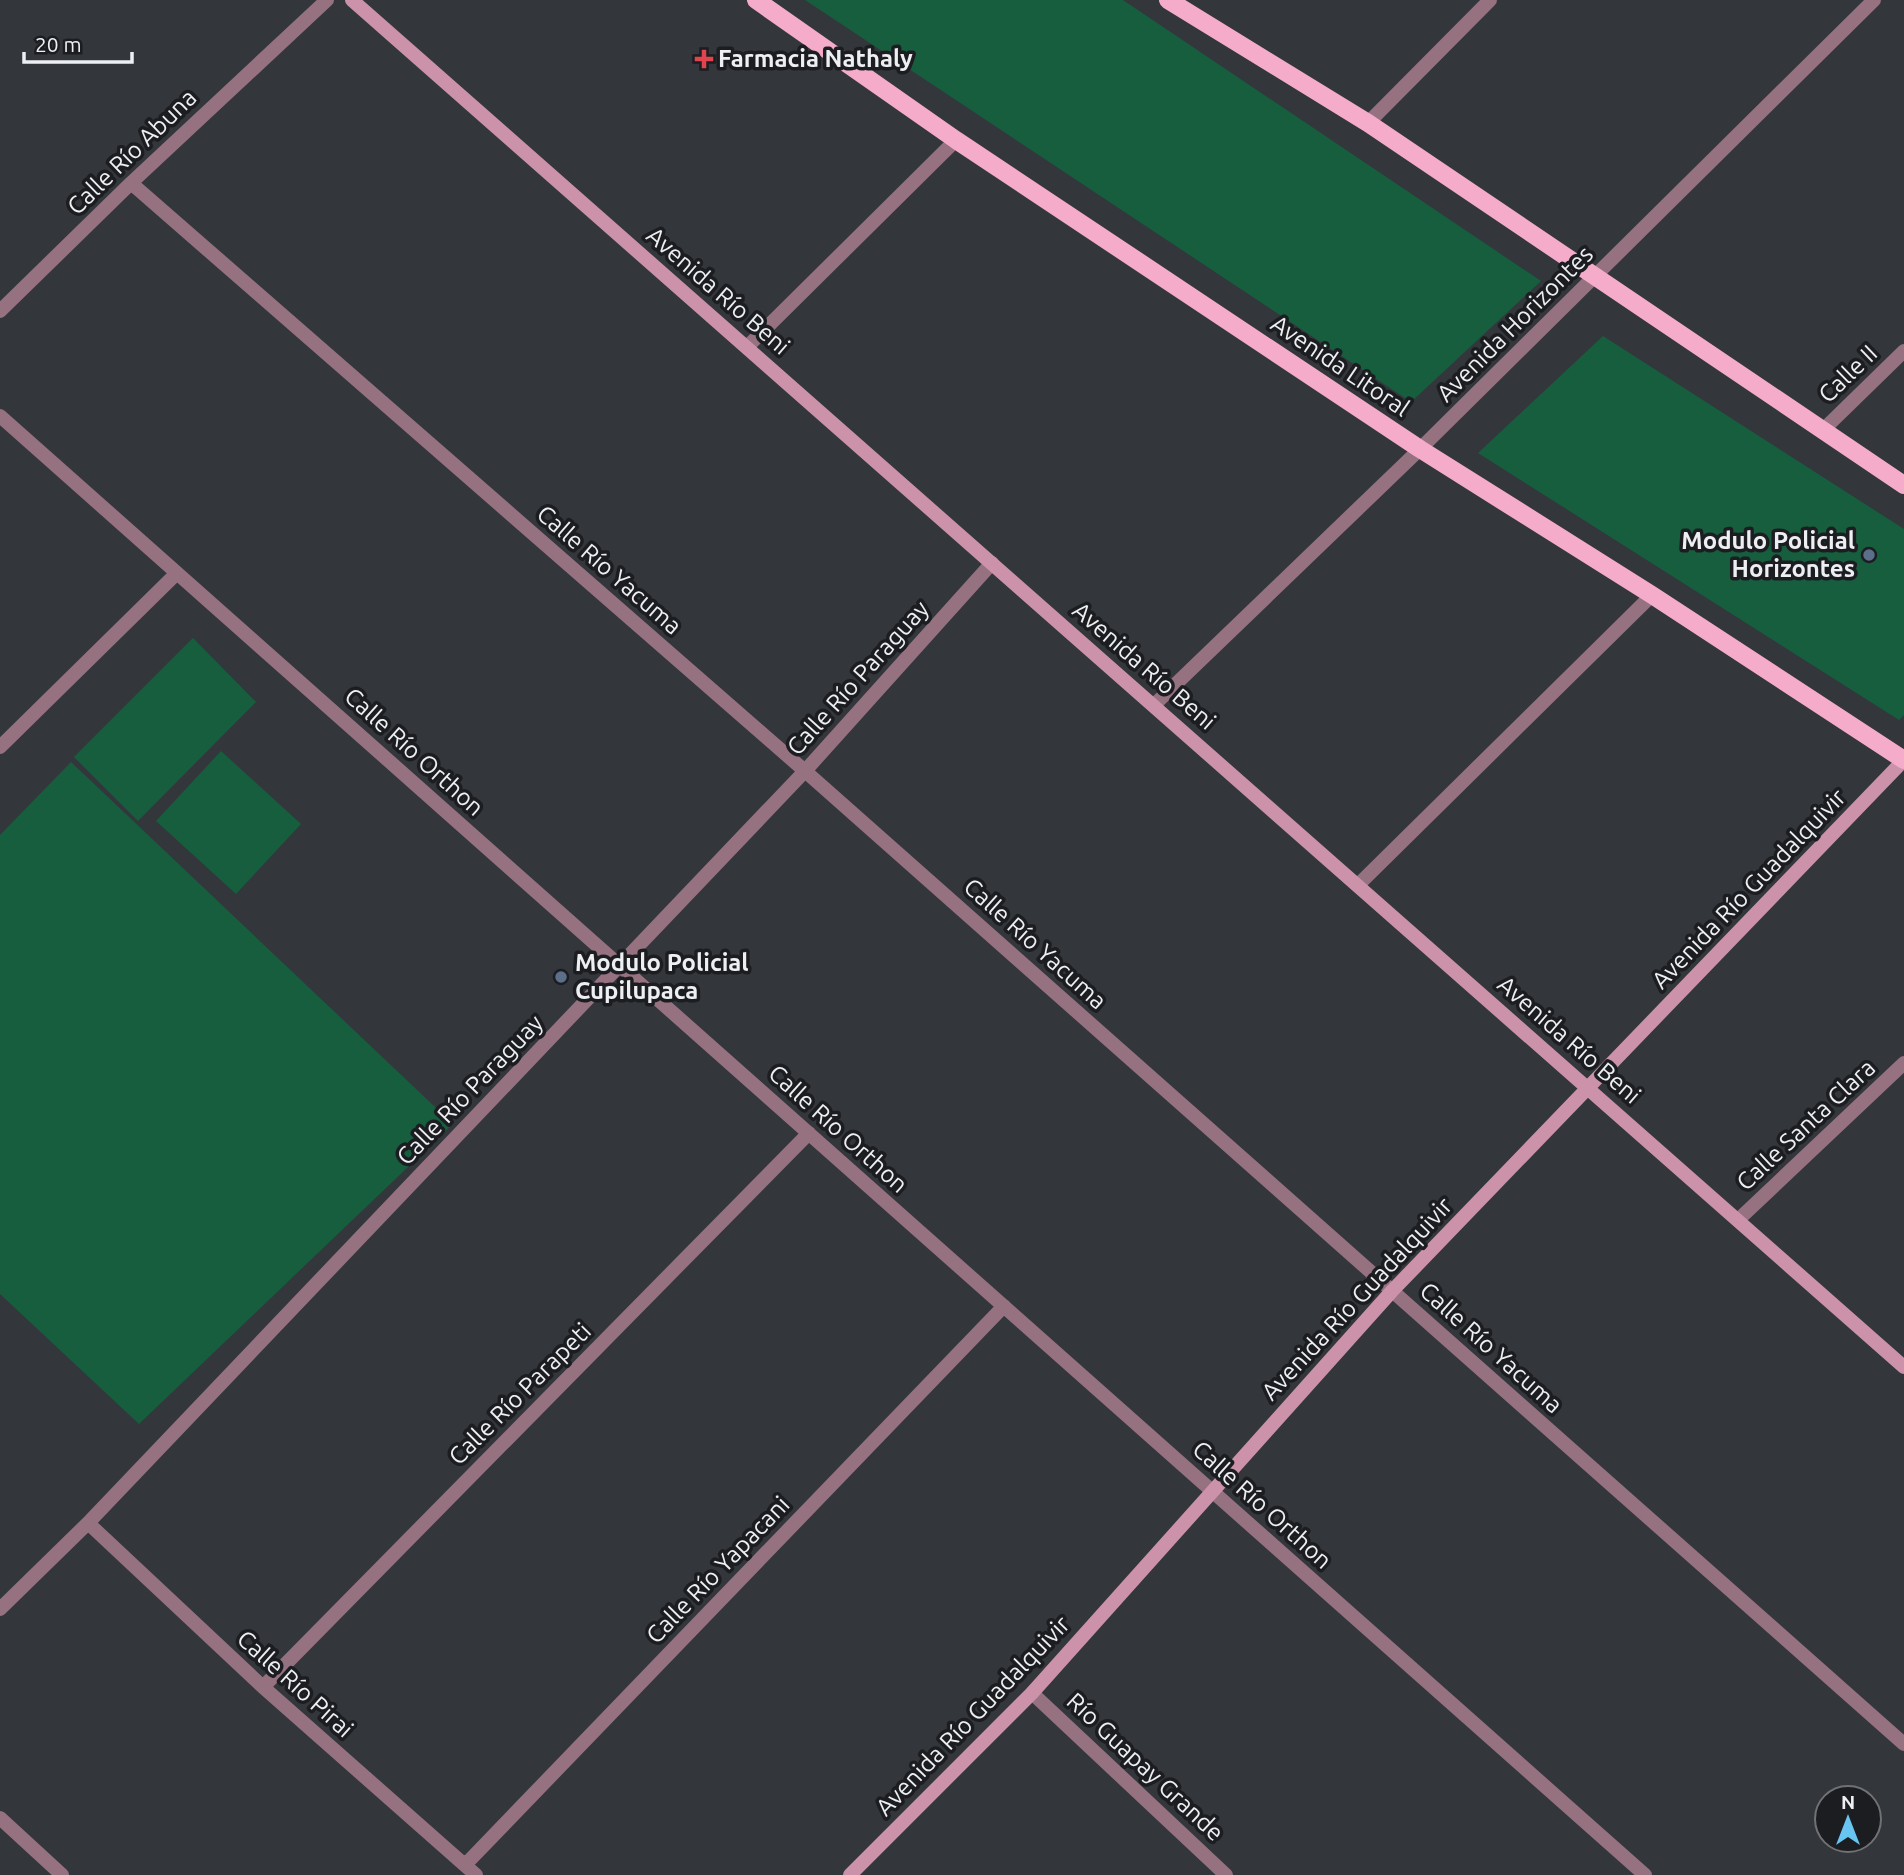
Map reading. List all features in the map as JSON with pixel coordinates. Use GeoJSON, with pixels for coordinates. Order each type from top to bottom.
{"type":"FeatureCollection","features":[{"type":"Feature","properties":{"kind":"main road","name":"Avenida Litoral"},"geometry":{"type":"LineString","coordinates":[[756,0],[956,140],[1420,449],[1652,595],[1904,760]]}},
{"type":"Feature","properties":{"kind":"main road"},"geometry":{"type":"LineString","coordinates":[[1168,0],[1368,123],[1904,485]]}},
{"type":"Feature","properties":{"kind":"street","name":"Calle Río Abuna"},"geometry":{"type":"LineString","coordinates":[[0,311],[131,183],[327,0]]}},
{"type":"Feature","properties":{"kind":"street","name":"Avenida Río Beni"},"geometry":{"type":"LineString","coordinates":[[352,0],[1904,1367]]}},
{"type":"Feature","properties":{"kind":"street"},"geometry":{"type":"LineString","coordinates":[[1368,123],[1490,0]]}},
{"type":"Feature","properties":{"kind":"street","name":"Avenida Horizontes"},"geometry":{"type":"LineString","coordinates":[[1154,705],[1420,449],[1874,0]]}},
{"type":"Feature","properties":{"kind":"street"},"geometry":{"type":"LineString","coordinates":[[747,347],[956,140]]}},
{"type":"Feature","properties":{"kind":"street","name":"Calle Río Yacuma"},"geometry":{"type":"LineString","coordinates":[[131,183],[805,771],[1904,1744]]}},
{"type":"Feature","properties":{"kind":"street","name":"Calle II"},"geometry":{"type":"LineString","coordinates":[[1824,430],[1904,351]]}},
{"type":"Feature","properties":{"kind":"street","name":"Calle Río Orthon"},"geometry":{"type":"LineString","coordinates":[[0,416],[1645,1875]]}},
{"type":"Feature","properties":{"kind":"street","name":"Calle Río Paraguay"},"geometry":{"type":"LineString","coordinates":[[0,1609],[88,1522],[805,771],[992,563]]}},
{"type":"Feature","properties":{"kind":"street"},"geometry":{"type":"LineString","coordinates":[[0,747],[177,573]]}},
{"type":"Feature","properties":{"kind":"street"},"geometry":{"type":"LineString","coordinates":[[1358,885],[1652,595]]}},
{"type":"Feature","properties":{"kind":"street","name":"Avenida Río Guadalquivir"},"geometry":{"type":"LineString","coordinates":[[850,1875],[1032,1693],[1392,1291],[1904,760]]}},
{"type":"Feature","properties":{"kind":"street","name":"Calle Santa Clara"},"geometry":{"type":"LineString","coordinates":[[1738,1220],[1904,1063]]}},
{"type":"Feature","properties":{"kind":"street","name":"Calle Río Parapeti"},"geometry":{"type":"LineString","coordinates":[[263,1687],[809,1133]]}},
{"type":"Feature","properties":{"kind":"street","name":"Calle Río Yapacani"},"geometry":{"type":"LineString","coordinates":[[471,1870],[1004,1307]]}},
{"type":"Feature","properties":{"kind":"street","name":"Calle Río Pirai"},"geometry":{"type":"LineString","coordinates":[[88,1522],[263,1687],[471,1870]]}},
{"type":"Feature","properties":{"kind":"street","name":"Río Guapay Grande"},"geometry":{"type":"LineString","coordinates":[[1032,1693],[1226,1875]]}},
{"type":"Feature","properties":{"kind":"street"},"geometry":{"type":"LineString","coordinates":[[0,1818],[62,1875]]}},
{"type":"Feature","properties":{"kind":"green space"},"geometry":{"type":"Polygon","coordinates":[[[805,0],[1123,0],[1541,281],[1411,402],[805,0]]]}},
{"type":"Feature","properties":{"kind":"green space"},"geometry":{"type":"Polygon","coordinates":[[[1603,336],[1904,529],[1904,715],[1899,720],[1478,453],[1603,336]]]}},
{"type":"Feature","properties":{"kind":"green space"},"geometry":{"type":"Polygon","coordinates":[[[193,638],[256,702],[138,821],[74,757],[193,638]]]}},
{"type":"Feature","properties":{"kind":"green space"},"geometry":{"type":"Polygon","coordinates":[[[221,751],[301,824],[236,894],[156,821],[221,751]]]}},
{"type":"Feature","properties":{"kind":"green space"},"geometry":{"type":"Polygon","coordinates":[[[71,762],[453,1124],[139,1424],[0,1294],[0,835],[71,762]]]}},
{"type":"Feature","properties":{"kind":"place","name":"Farmacia Nathaly"},"geometry":{"type":"Point","coordinates":[704,59]}},
{"type":"Feature","properties":{"kind":"place","name":"Modulo Policial Horizontes"},"geometry":{"type":"Point","coordinates":[1869,555]}},
{"type":"Feature","properties":{"kind":"place","name":"Modulo Policial Cupilupaca"},"geometry":{"type":"Point","coordinates":[561,977]}}]}
